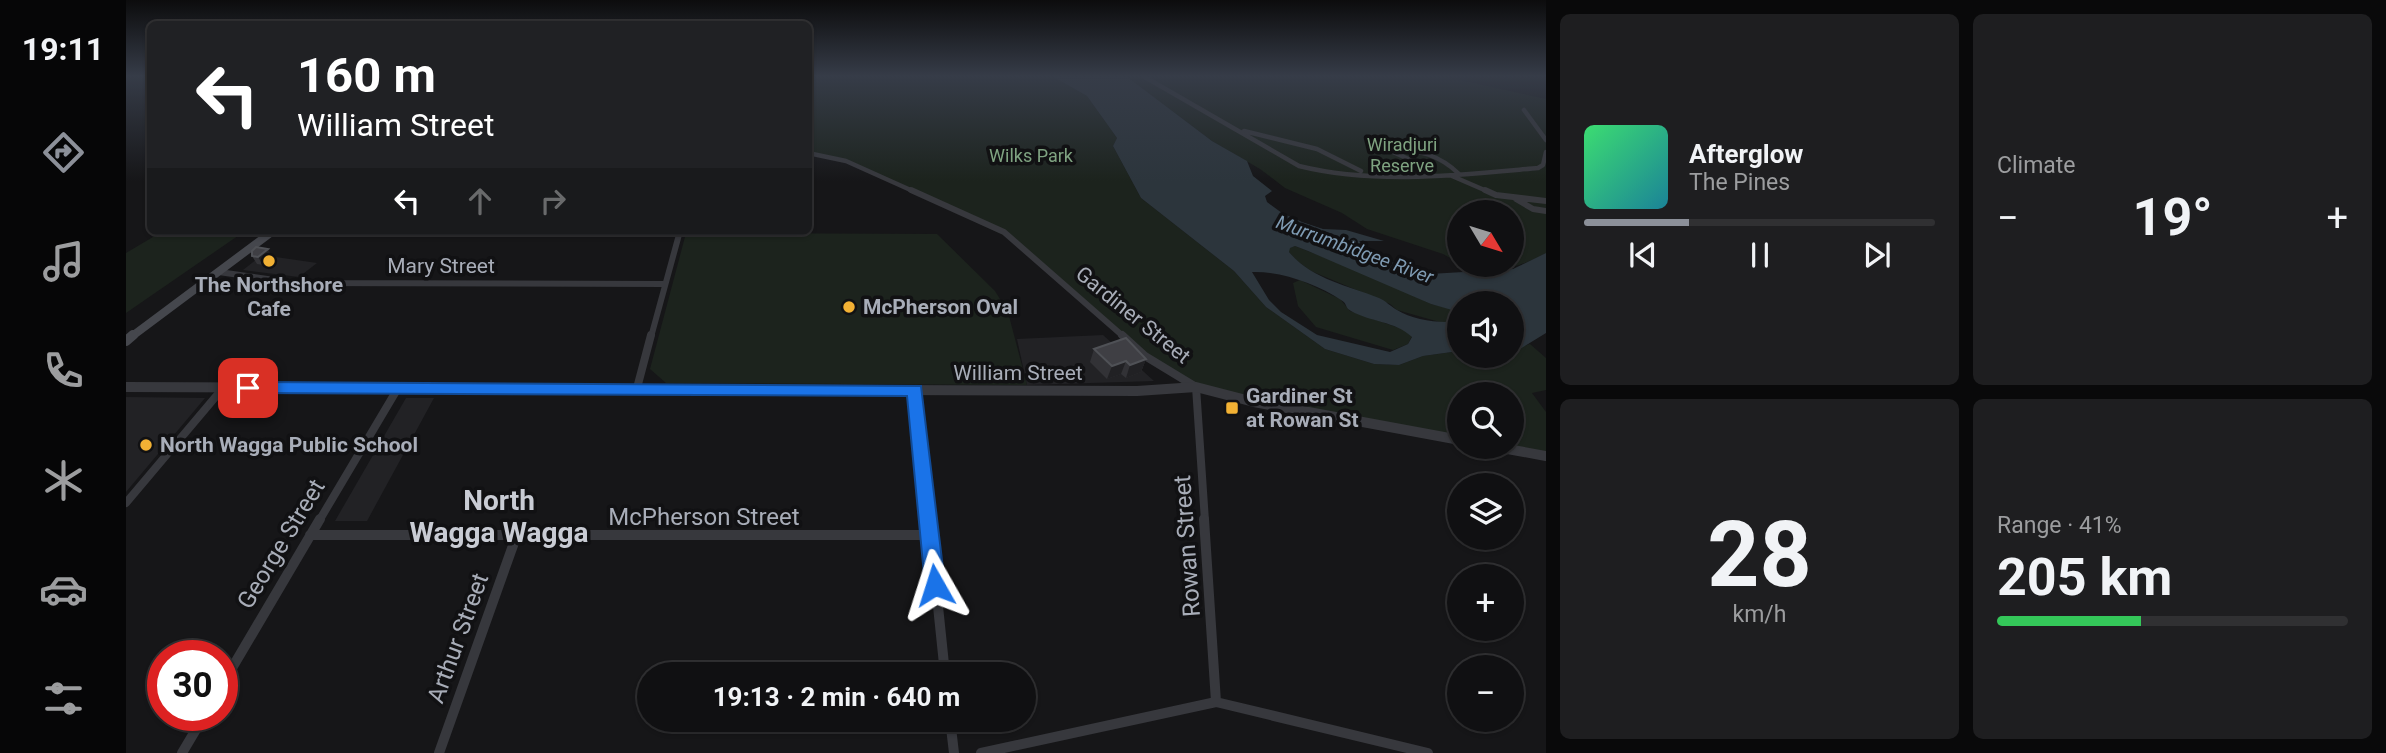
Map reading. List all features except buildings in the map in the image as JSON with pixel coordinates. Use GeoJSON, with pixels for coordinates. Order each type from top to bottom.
{"type":"FeatureCollection","features":[{"type":"Feature","properties":{"kind":"main road"},"geometry":{"type":"LineString","coordinates":[[126,341],[268,235]]}},
{"type":"Feature","properties":{"kind":"street"},"geometry":{"type":"LineString","coordinates":[[1205,111],[1306,168],[1327,173],[1452,176],[1538,168],[1543,164],[1546,152]]}},
{"type":"Feature","properties":{"kind":"street"},"geometry":{"type":"LineString","coordinates":[[1525,111],[1546,141]]}},
{"type":"Feature","properties":{"kind":"street"},"geometry":{"type":"LineString","coordinates":[[1236,129],[1317,149],[1365,173]]}},
{"type":"Feature","properties":{"kind":"street"},"geometry":{"type":"LineString","coordinates":[[1430,176],[1426,167],[1394,151],[1416,151],[1450,166],[1459,174]]}},
{"type":"Feature","properties":{"kind":"street","name":"Gardiner Street"},"geometry":{"type":"LineString","coordinates":[[812,154],[846,161],[1004,232],[1152,361],[1196,387],[1243,400],[1447,438]]}},
{"type":"Feature","properties":{"kind":"street"},"geometry":{"type":"LineString","coordinates":[[1452,176],[1479,190],[1516,199],[1546,201]]}},
{"type":"Feature","properties":{"kind":"street"},"geometry":{"type":"LineString","coordinates":[[1516,199],[1530,208],[1546,211]]}},
{"type":"Feature","properties":{"kind":"street"},"geometry":{"type":"LineString","coordinates":[[636,388],[679,235]]}},
{"type":"Feature","properties":{"kind":"street","name":"Mary Street"},"geometry":{"type":"LineString","coordinates":[[219,272],[295,283],[665,284]]}},
{"type":"Feature","properties":{"kind":"street","name":"William Street"},"geometry":{"type":"LineString","coordinates":[[126,387],[1137,391],[1196,387]]}},
{"type":"Feature","properties":{"kind":"street","name":"Rowan Street"},"geometry":{"type":"LineString","coordinates":[[1196,387],[1216,702]]}},
{"type":"Feature","properties":{"kind":"street"},"geometry":{"type":"LineString","coordinates":[[126,503],[223,388]]}},
{"type":"Feature","properties":{"kind":"street","name":"George Street"},"geometry":{"type":"LineString","coordinates":[[238,658],[398,388]]}},
{"type":"Feature","properties":{"kind":"street"},"geometry":{"type":"LineString","coordinates":[[915,390],[944,662]]}},
{"type":"Feature","properties":{"kind":"street"},"geometry":{"type":"LineString","coordinates":[[1524,452],[1546,456]]}},
{"type":"Feature","properties":{"kind":"street","name":"McPherson Street"},"geometry":{"type":"LineString","coordinates":[[310,535],[929,535]]}},
{"type":"Feature","properties":{"kind":"street","name":"Arthur Street"},"geometry":{"type":"LineString","coordinates":[[439,753],[516,537]]}},
{"type":"Feature","properties":{"kind":"street"},"geometry":{"type":"LineString","coordinates":[[981,753],[1216,702],[1428,753]]}},
{"type":"Feature","properties":{"kind":"street"},"geometry":{"type":"LineString","coordinates":[[182,753],[195,731]]}},
{"type":"Feature","properties":{"kind":"street"},"geometry":{"type":"LineString","coordinates":[[952,732],[954,753]]}},
{"type":"Feature","properties":{"kind":"shaded area"},"geometry":{"type":"Polygon","coordinates":[[[262,255],[317,263],[299,277],[243,270],[262,255]]]}},
{"type":"Feature","properties":{"kind":"shaded area"},"geometry":{"type":"Polygon","coordinates":[[[1103,335],[1154,381],[1027,385],[1017,339],[1103,335]]]}},
{"type":"Feature","properties":{"kind":"shaded area","name":"North Wagga Public School"},"geometry":{"type":"Polygon","coordinates":[[[126,397],[205,398],[126,492],[126,397]]]}},
{"type":"Feature","properties":{"kind":"shaded area"},"geometry":{"type":"Polygon","coordinates":[[[406,398],[434,398],[367,521],[335,521],[406,398]]]}},
{"type":"Feature","properties":{"kind":"green space","name":"Wilks Park"},"geometry":{"type":"Polygon","coordinates":[[[812,111],[1098,111],[1117,138],[1113,146],[1141,198],[1234,271],[1266,307],[1325,349],[1374,364],[1399,365],[1423,356],[1447,353],[1447,368],[1524,368],[1524,346],[1530,344],[1546,358],[1546,390],[1532,393],[1546,412],[1546,456],[1524,450],[1524,382],[1447,382],[1447,438],[1231,398],[1159,367],[1014,240],[846,161],[812,154],[812,111]]]}},
{"type":"Feature","properties":{"kind":"green space","name":"Wiradjuri Reserve"},"geometry":{"type":"Polygon","coordinates":[[[1172,111],[1546,111],[1546,253],[1524,263],[1524,200],[1447,200],[1447,256],[1367,229],[1342,213],[1285,188],[1260,169],[1212,141],[1172,111]]]}},
{"type":"Feature","properties":{"kind":"green space","name":"McPherson Oval"},"geometry":{"type":"Polygon","coordinates":[[[937,234],[995,291],[1008,312],[1027,385],[666,383],[650,369],[685,235],[937,234]]]}},
{"type":"Feature","properties":{"kind":"green space"},"geometry":{"type":"Polygon","coordinates":[[[156,235],[239,235],[126,313],[126,253],[156,235]]]}},
{"type":"Feature","properties":{"kind":"green space"},"geometry":{"type":"Polygon","coordinates":[[[1295,246],[1372,276],[1431,304],[1447,308],[1447,322],[1397,310],[1390,304],[1311,271],[1296,260],[1289,248],[1295,246]]]}},
{"type":"Feature","properties":{"kind":"green space"},"geometry":{"type":"Polygon","coordinates":[[[1300,280],[1340,299],[1350,311],[1405,330],[1412,336],[1408,344],[1393,350],[1316,327],[1298,306],[1293,283],[1300,280]]]}},
{"type":"Feature","properties":{"kind":"water","name":"Murrumbidgee River"},"geometry":{"type":"Polygon","coordinates":[[[1098,111],[1172,111],[1212,141],[1247,161],[1253,176],[1272,191],[1265,196],[1267,202],[1282,213],[1323,229],[1346,230],[1384,241],[1359,241],[1381,258],[1430,274],[1447,273],[1447,277],[1524,277],[1524,264],[1546,253],[1546,333],[1524,347],[1524,291],[1447,291],[1447,309],[1295,246],[1290,248],[1289,252],[1320,275],[1379,298],[1397,310],[1419,319],[1447,322],[1447,353],[1423,356],[1399,365],[1374,364],[1325,349],[1266,307],[1234,271],[1141,198],[1113,146],[1117,138],[1098,111]],[[1252,272],[1269,300],[1281,312],[1317,335],[1390,352],[1408,344],[1412,337],[1398,328],[1351,311],[1341,300],[1287,276],[1252,272]]]}},
{"type":"Feature","properties":{"kind":"place","name":"The Northshore Cafe"},"geometry":{"type":"Point","coordinates":[269,261]}},
{"type":"Feature","properties":{"kind":"place","name":"McPherson Oval"},"geometry":{"type":"Point","coordinates":[849,307]}},
{"type":"Feature","properties":{"kind":"place","name":"Gardiner St at Rowan St"},"geometry":{"type":"Point","coordinates":[1232,408]}},
{"type":"Feature","properties":{"kind":"place","name":"North Wagga Public School"},"geometry":{"type":"Point","coordinates":[146,445]}},
{"type":"Feature","properties":{"kind":"district","name":"North Wagga Wagga"},"geometry":{"type":"Point","coordinates":[499,516]}},
{"type":"Feature","properties":{"kind":"route"},"geometry":{"type":"LineString","coordinates":[[248,388],[915,390],[935,585]]}}]}
